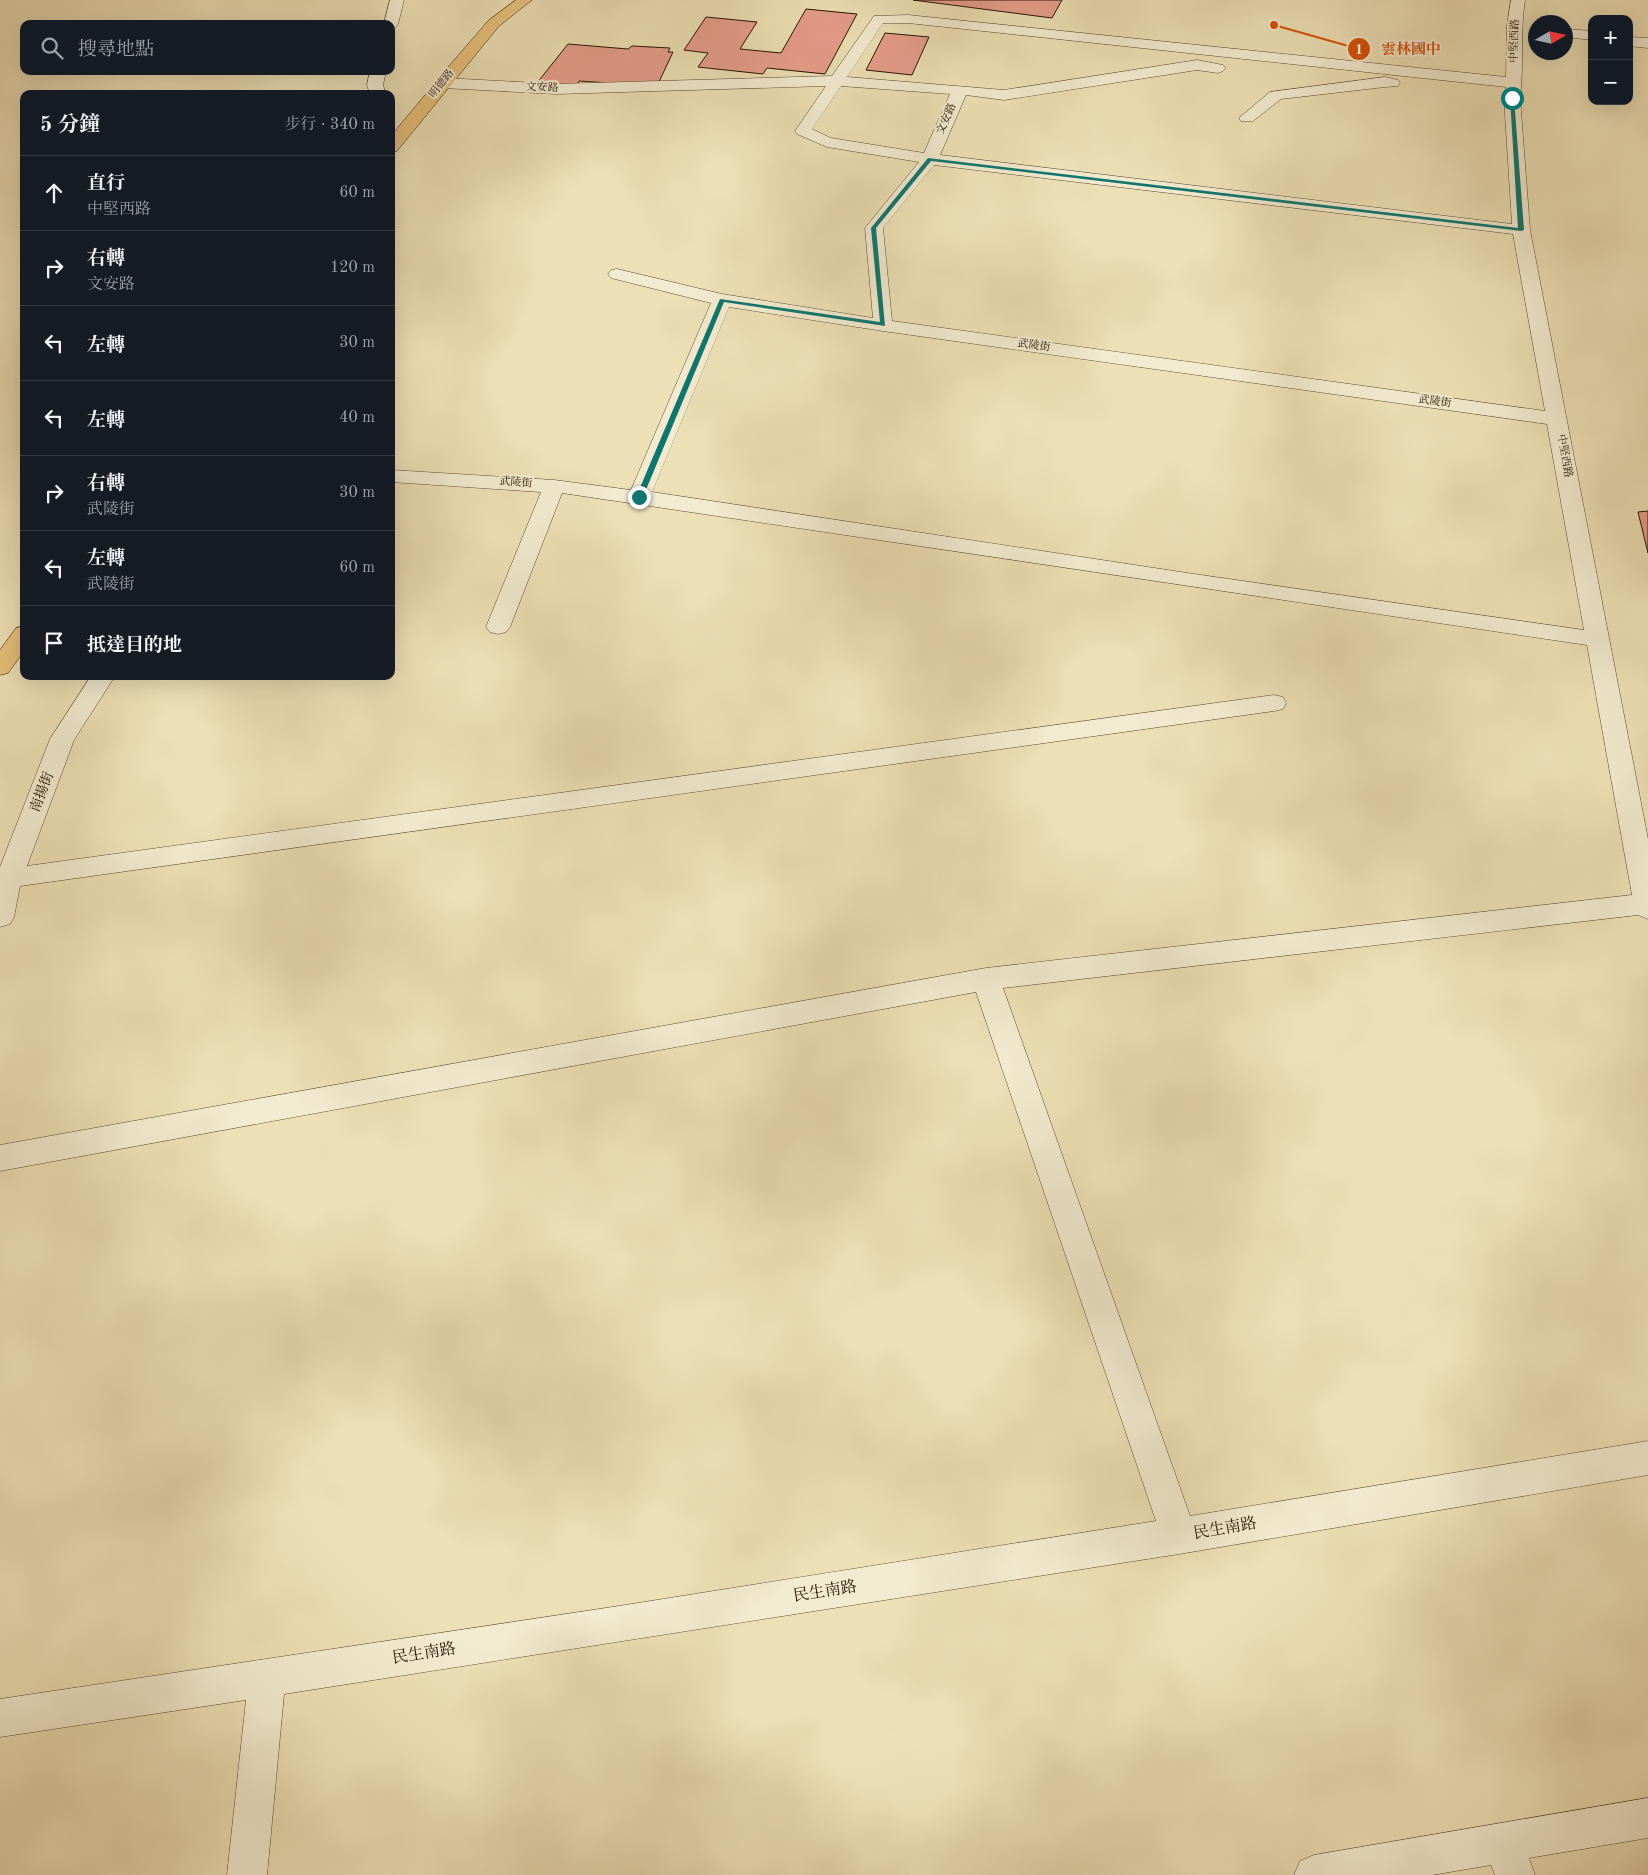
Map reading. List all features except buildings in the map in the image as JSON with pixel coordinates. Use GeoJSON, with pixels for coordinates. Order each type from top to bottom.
{"type":"FeatureCollection","features":[{"type":"Feature","properties":{"kind":"main road","name":"明德路"},"geometry":{"type":"LineString","coordinates":[[395,138],[494,23],[507,0]]}},
{"type":"Feature","properties":{"kind":"main road","name":"明德路"},"geometry":{"type":"LineString","coordinates":[[494,23],[525,0]]}},
{"type":"Feature","properties":{"kind":"main road"},"geometry":{"type":"LineString","coordinates":[[0,667],[20,639]]}},
{"type":"Feature","properties":{"kind":"street"},"geometry":{"type":"LineString","coordinates":[[392,20],[397,0]]}},
{"type":"Feature","properties":{"kind":"street","name":"中堅西路"},"geometry":{"type":"LineString","coordinates":[[1518,0],[1521,27],[1513,91],[1521,230],[1647,907]]}},
{"type":"Feature","properties":{"kind":"street"},"geometry":{"type":"LineString","coordinates":[[1513,91],[908,19],[879,19],[803,132],[827,142],[930,159],[1521,230]]}},
{"type":"Feature","properties":{"kind":"street"},"geometry":{"type":"LineString","coordinates":[[1573,34],[1588,36]]}},
{"type":"Feature","properties":{"kind":"street"},"geometry":{"type":"LineString","coordinates":[[1633,41],[1648,43]]}},
{"type":"Feature","properties":{"kind":"street"},"geometry":{"type":"LineString","coordinates":[[960,90],[1004,96],[1197,65],[1234,70]]}},
{"type":"Feature","properties":{"kind":"street"},"geometry":{"type":"LineString","coordinates":[[377,75],[375,85],[377,90]]}},
{"type":"Feature","properties":{"kind":"street","name":"文安路"},"geometry":{"type":"LineString","coordinates":[[443,83],[556,89],[837,81],[960,90],[930,159],[874,228],[883,325]]}},
{"type":"Feature","properties":{"kind":"street"},"geometry":{"type":"LineString","coordinates":[[1248,118],[1276,95],[1385,82],[1513,91]]}},
{"type":"Feature","properties":{"kind":"street","name":"武陵街"},"geometry":{"type":"LineString","coordinates":[[617,274],[722,300],[883,325],[1557,419]]}},
{"type":"Feature","properties":{"kind":"street"},"geometry":{"type":"LineString","coordinates":[[639,497],[722,300]]}},
{"type":"Feature","properties":{"kind":"street","name":"武陵街"},"geometry":{"type":"LineString","coordinates":[[395,476],[554,486],[639,497],[1194,581],[1597,639]]}},
{"type":"Feature","properties":{"kind":"street"},"geometry":{"type":"LineString","coordinates":[[498,627],[554,486]]}},
{"type":"Feature","properties":{"kind":"street","name":"南揚街"},"geometry":{"type":"LineString","coordinates":[[0,917],[9,878],[62,739],[100,680]]}},
{"type":"Feature","properties":{"kind":"street"},"geometry":{"type":"LineString","coordinates":[[9,878],[1274,704]]}},
{"type":"Feature","properties":{"kind":"street"},"geometry":{"type":"LineString","coordinates":[[0,1158],[986,980],[1647,907]]}},
{"type":"Feature","properties":{"kind":"street"},"geometry":{"type":"LineString","coordinates":[[986,980],[1179,1536]]}},
{"type":"Feature","properties":{"kind":"street","name":"民生南路"},"geometry":{"type":"LineString","coordinates":[[0,1718],[267,1679],[1179,1536],[1648,1458]]}},
{"type":"Feature","properties":{"kind":"street"},"geometry":{"type":"LineString","coordinates":[[247,1875],[267,1679]]}},
{"type":"Feature","properties":{"kind":"street"},"geometry":{"type":"LineString","coordinates":[[1314,1875],[1509,1858],[1648,1818]]}},
{"type":"Feature","properties":{"kind":"place","name":"雲林國中"},"geometry":{"type":"Point","coordinates":[1274,25]}},
{"type":"Feature","properties":{"kind":"route"},"geometry":{"type":"LineString","coordinates":[[639,497],[722,300],[883,325],[874,228],[930,159],[1521,230],[1512,98]]}}]}
